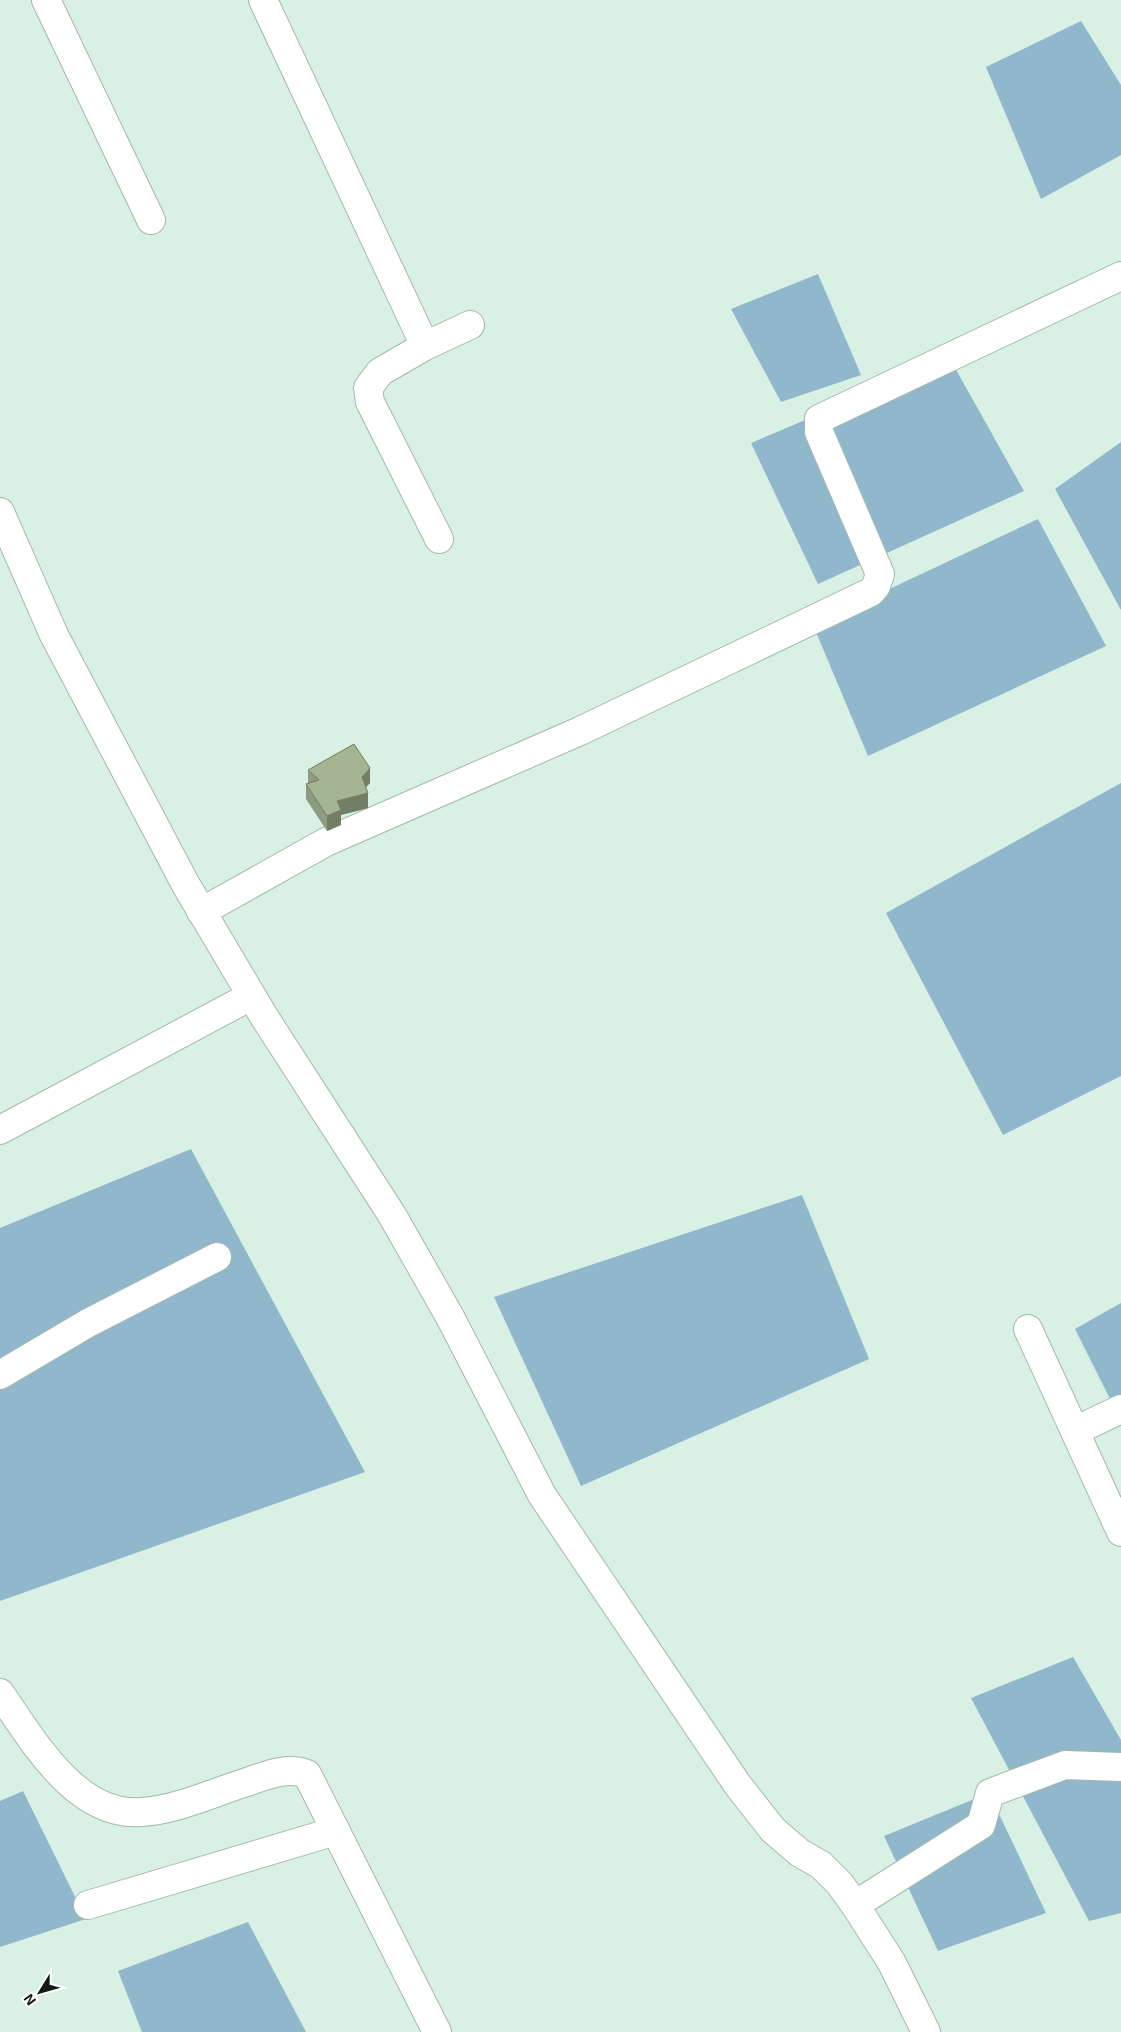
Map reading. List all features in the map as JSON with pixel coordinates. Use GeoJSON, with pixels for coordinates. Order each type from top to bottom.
{"type":"FeatureCollection","features":[{"type":"Feature","properties":{"kind":"street"},"geometry":{"type":"LineString","coordinates":[[46,0],[151,220]]}},
{"type":"Feature","properties":{"kind":"street"},"geometry":{"type":"LineString","coordinates":[[263,0],[425,346]]}},
{"type":"Feature","properties":{"kind":"street"},"geometry":{"type":"LineString","coordinates":[[201,912],[326,842],[580,731],[870,592],[876,586],[880,574],[819,432],[819,419],[1121,276]]}},
{"type":"Feature","properties":{"kind":"street"},"geometry":{"type":"LineString","coordinates":[[439,539],[370,402],[368,388],[380,372],[425,346],[470,325]]}},
{"type":"Feature","properties":{"kind":"street"},"geometry":{"type":"LineString","coordinates":[[0,512],[54,636],[134,790],[201,912],[251,996],[392,1215],[450,1317],[542,1494],[621,1615],[737,1784],[773,1830],[800,1853],[821,1865],[840,1884],[855,1905],[892,1963],[926,2032]]}},
{"type":"Feature","properties":{"kind":"street"},"geometry":{"type":"LineString","coordinates":[[0,1130],[251,996]]}},
{"type":"Feature","properties":{"kind":"street"},"geometry":{"type":"LineString","coordinates":[[0,1375],[88,1324],[217,1257]]}},
{"type":"Feature","properties":{"kind":"street"},"geometry":{"type":"LineString","coordinates":[[1028,1329],[1121,1532]]}},
{"type":"Feature","properties":{"kind":"street"},"geometry":{"type":"LineString","coordinates":[[1075,1431],[1121,1409]]}},
{"type":"Feature","properties":{"kind":"street"},"geometry":{"type":"LineString","coordinates":[[0,1693],[38,1748],[67,1783],[110,1810],[141,1812],[178,1804],[271,1774],[296,1770],[307,1774],[437,2032]]}},
{"type":"Feature","properties":{"kind":"street"},"geometry":{"type":"LineString","coordinates":[[855,1905],[981,1825],[990,1793],[1065,1765],[1121,1767]]}},
{"type":"Feature","properties":{"kind":"street"},"geometry":{"type":"LineString","coordinates":[[88,1905],[336,1831]]}},
{"type":"Feature","properties":{"kind":"water"},"geometry":{"type":"Polygon","coordinates":[[[1081,21],[1121,85],[1121,155],[1041,199],[986,67],[1081,21]]]}},
{"type":"Feature","properties":{"kind":"water"},"geometry":{"type":"Polygon","coordinates":[[[818,274],[861,375],[781,402],[731,309],[818,274]]]}},
{"type":"Feature","properties":{"kind":"water"},"geometry":{"type":"Polygon","coordinates":[[[950,359],[1024,491],[818,584],[751,443],[950,359]]]}},
{"type":"Feature","properties":{"kind":"water"},"geometry":{"type":"Polygon","coordinates":[[[1121,442],[1121,610],[1055,489],[1121,442]]]}},
{"type":"Feature","properties":{"kind":"water"},"geometry":{"type":"Polygon","coordinates":[[[1038,519],[1106,646],[868,756],[813,625],[1038,519]]]}},
{"type":"Feature","properties":{"kind":"water"},"geometry":{"type":"Polygon","coordinates":[[[1121,783],[1121,1076],[1003,1135],[886,913],[1121,783]]]}},
{"type":"Feature","properties":{"kind":"water"},"geometry":{"type":"Polygon","coordinates":[[[191,1149],[365,1472],[0,1601],[0,1228],[191,1149]]]}},
{"type":"Feature","properties":{"kind":"water"},"geometry":{"type":"Polygon","coordinates":[[[802,1195],[869,1359],[581,1486],[494,1297],[802,1195]]]}},
{"type":"Feature","properties":{"kind":"water"},"geometry":{"type":"Polygon","coordinates":[[[1121,1303],[1121,1421],[1075,1329],[1121,1303]]]}},
{"type":"Feature","properties":{"kind":"water"},"geometry":{"type":"Polygon","coordinates":[[[1073,1657],[1121,1740],[1121,1913],[1089,1921],[971,1698],[1073,1657]]]}},
{"type":"Feature","properties":{"kind":"water"},"geometry":{"type":"Polygon","coordinates":[[[23,1791],[86,1919],[0,1947],[0,1801],[23,1791]]]}},
{"type":"Feature","properties":{"kind":"water"},"geometry":{"type":"Polygon","coordinates":[[[989,1793],[1046,1913],[938,1951],[884,1836],[989,1793]]]}},
{"type":"Feature","properties":{"kind":"water"},"geometry":{"type":"Polygon","coordinates":[[[248,1922],[306,2032],[142,2032],[118,1971],[248,1922]]]}},
{"type":"Feature","properties":{"kind":"building"},"geometry":{"type":"Polygon","coordinates":[[[354,744],[370,768],[362,777],[368,793],[337,801],[341,810],[327,816],[306,784],[319,780],[308,770],[354,744]]]}}]}
